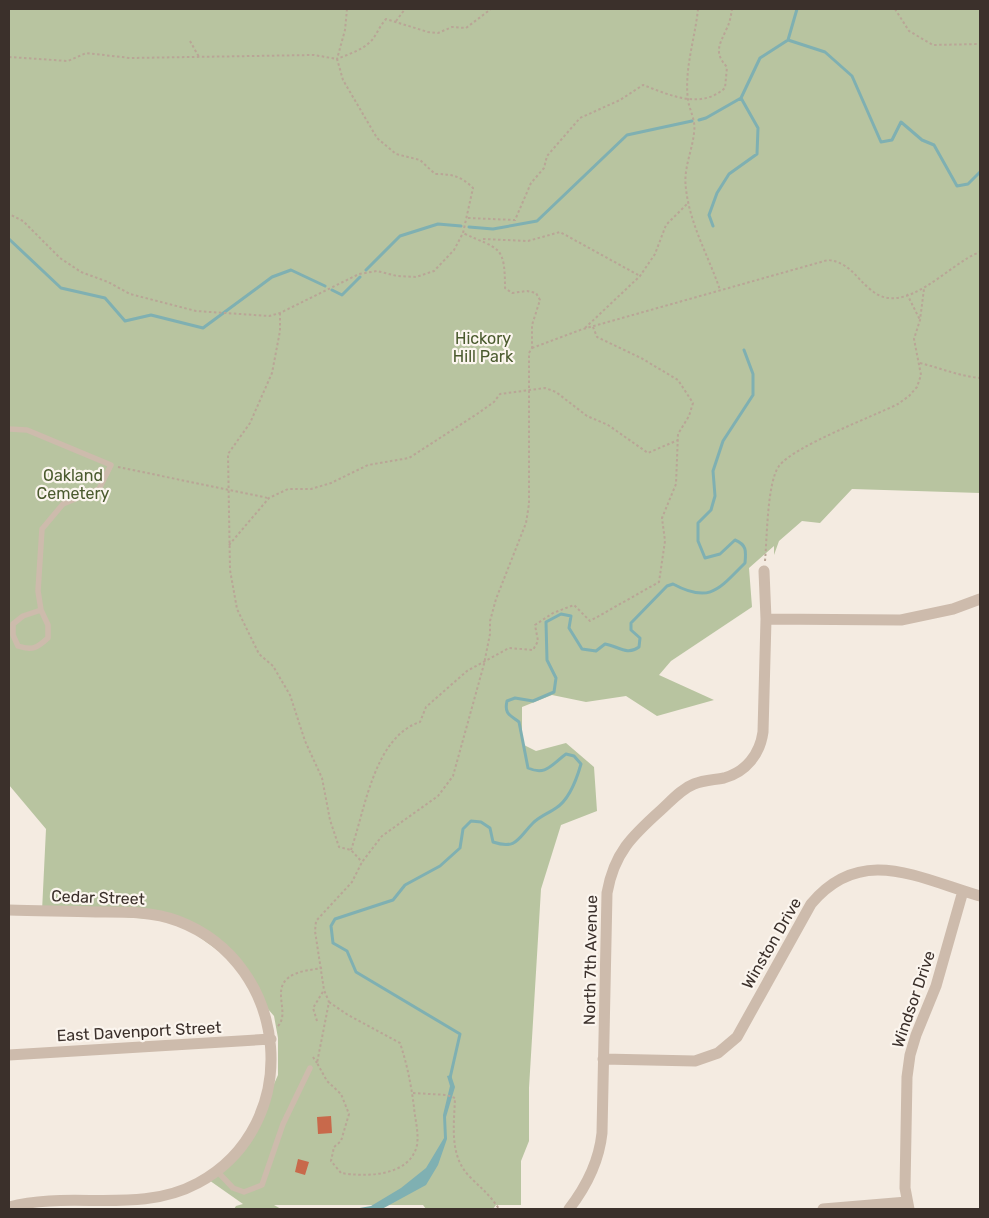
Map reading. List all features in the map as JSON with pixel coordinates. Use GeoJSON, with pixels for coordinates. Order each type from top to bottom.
{"type":"FeatureCollection","features":[{"type":"Feature","properties":{"kind":"street","name":"North 7th Avenue"},"geometry":{"type":"LineString","coordinates":[[569,1209],[578,1197],[600,1150],[604,1059],[606,894],[610,877],[615,862],[630,839],[682,790],[706,780],[733,775],[752,760],[759,749],[764,732],[766,619],[764,571]]}},
{"type":"Feature","properties":{"kind":"street"},"geometry":{"type":"LineString","coordinates":[[766,619],[901,620],[953,609],[980,599]]}},
{"type":"Feature","properties":{"kind":"street","name":"Winston Drive"},"geometry":{"type":"LineString","coordinates":[[604,1059],[695,1061],[707,1058],[728,1046],[743,1027],[811,904],[821,892],[846,875],[862,870],[889,869],[980,896]]}},
{"type":"Feature","properties":{"kind":"street","name":"Windsor Drive"},"geometry":{"type":"LineString","coordinates":[[908,1206],[906,1188],[907,1077],[910,1056],[916,1035],[936,986],[963,891]]}},
{"type":"Feature","properties":{"kind":"street","name":"Cedar Street"},"geometry":{"type":"LineString","coordinates":[[9,910],[139,913],[178,921],[196,929],[227,952],[241,967],[261,1001],[270,1036],[271,1074],[260,1113],[240,1147],[216,1170],[192,1186],[161,1198],[141,1201],[41,1201],[9,1207]]}},
{"type":"Feature","properties":{"kind":"street","name":"East Davenport Street"},"geometry":{"type":"LineString","coordinates":[[9,1055],[270,1036]]}},
{"type":"Feature","properties":{"kind":"street"},"geometry":{"type":"LineString","coordinates":[[823,1209],[908,1206]]}},
{"type":"Feature","properties":{"kind":"lane"},"geometry":{"type":"LineString","coordinates":[[9,429],[27,430],[111,465],[99,489],[63,504],[42,529],[38,591],[40,610],[48,625],[48,638],[38,647],[29,650],[18,646],[12,635],[13,624],[22,616],[40,610]]}},
{"type":"Feature","properties":{"kind":"lane"},"geometry":{"type":"LineString","coordinates":[[216,1170],[232,1188],[244,1192],[262,1185],[283,1124],[310,1068]]}},
{"type":"Feature","properties":{"kind":"path"},"geometry":{"type":"LineString","coordinates":[[9,214],[22,221],[60,258],[81,272],[108,282],[130,294],[196,311],[269,316],[280,313],[360,274],[377,271],[397,276],[416,277],[434,272],[454,250],[463,233],[473,188],[465,180],[454,174],[435,174],[420,160],[396,154],[377,138],[343,80],[336,59],[347,19],[347,9]]}},
{"type":"Feature","properties":{"kind":"path"},"geometry":{"type":"LineString","coordinates":[[395,21],[405,9]]}},
{"type":"Feature","properties":{"kind":"path"},"geometry":{"type":"LineString","coordinates":[[9,57],[68,61],[86,54],[130,58],[314,55],[336,59],[364,47],[374,38],[377,29],[386,19],[418,30],[438,33],[452,27],[466,28],[473,20],[491,9]]}},
{"type":"Feature","properties":{"kind":"path"},"geometry":{"type":"LineString","coordinates":[[698,9],[691,46],[688,100],[695,120],[694,134],[686,164],[686,188],[688,203],[720,290]]}},
{"type":"Feature","properties":{"kind":"path"},"geometry":{"type":"LineString","coordinates":[[467,218],[515,220],[525,195],[544,168],[547,156],[580,118],[620,100],[643,85],[673,98],[688,100],[717,95],[725,88],[727,67],[720,60],[719,43],[728,27],[732,9]]}},
{"type":"Feature","properties":{"kind":"path"},"geometry":{"type":"LineString","coordinates":[[895,9],[909,30],[934,45],[980,44]]}},
{"type":"Feature","properties":{"kind":"path"},"geometry":{"type":"LineString","coordinates":[[190,41],[199,57]]}},
{"type":"Feature","properties":{"kind":"path"},"geometry":{"type":"LineString","coordinates":[[583,330],[640,276],[654,254],[666,225],[688,203]]}},
{"type":"Feature","properties":{"kind":"path"},"geometry":{"type":"LineString","coordinates":[[480,239],[528,241],[560,232],[640,276]]}},
{"type":"Feature","properties":{"kind":"path"},"geometry":{"type":"LineString","coordinates":[[313,1057],[327,1081],[341,1094],[349,1114],[340,1141],[334,1147],[331,1161],[340,1173],[364,1176],[376,1174],[400,1167],[410,1159],[417,1146],[418,1133],[413,1093],[400,1043],[348,1016],[329,1002],[324,990],[322,968],[314,931],[316,921],[352,882],[362,862],[382,836],[438,796],[453,776],[484,664],[490,634],[490,621],[496,599],[526,523],[529,504],[530,354],[532,348],[530,342],[532,325],[540,300],[536,293],[528,291],[512,293],[505,288],[506,265],[501,255],[494,247],[480,239],[463,233]]}},
{"type":"Feature","properties":{"kind":"path"},"geometry":{"type":"LineString","coordinates":[[532,348],[593,327],[828,260],[847,265],[865,285],[888,298],[924,288],[962,261],[980,252]]}},
{"type":"Feature","properties":{"kind":"path"},"geometry":{"type":"LineString","coordinates":[[764,571],[771,493],[779,466],[801,449],[883,411],[909,396],[917,387],[921,375],[914,339],[920,320],[924,288]]}},
{"type":"Feature","properties":{"kind":"path"},"geometry":{"type":"LineString","coordinates":[[906,294],[920,320]]}},
{"type":"Feature","properties":{"kind":"path"},"geometry":{"type":"LineString","coordinates":[[280,313],[280,331],[272,373],[250,423],[228,454],[230,570],[237,609],[260,654],[273,666],[290,695],[306,741],[322,778],[334,833],[340,846],[351,850],[362,862]]}},
{"type":"Feature","properties":{"kind":"path"},"geometry":{"type":"LineString","coordinates":[[351,850],[358,821],[376,770],[384,756],[406,726],[420,722],[426,707],[467,671],[484,664],[509,648],[532,650],[538,641],[536,625],[553,612],[574,605],[590,621],[659,582],[665,541],[662,518],[676,484],[678,434],[690,416],[693,403],[678,380],[640,358],[597,337],[593,327]]}},
{"type":"Feature","properties":{"kind":"path"},"geometry":{"type":"LineString","coordinates":[[920,363],[960,376],[980,378]]}},
{"type":"Feature","properties":{"kind":"path"},"geometry":{"type":"LineString","coordinates":[[230,545],[268,498],[288,490],[311,490],[331,483],[368,465],[409,458],[477,414],[494,402],[500,394],[545,388],[556,392],[587,416],[608,425],[648,453],[678,440]]}},
{"type":"Feature","properties":{"kind":"path"},"geometry":{"type":"LineString","coordinates":[[111,465],[268,498]]}},
{"type":"Feature","properties":{"kind":"path"},"geometry":{"type":"LineString","coordinates":[[270,1036],[281,1022],[283,1015],[280,996],[282,986],[287,978],[322,968]]}},
{"type":"Feature","properties":{"kind":"path"},"geometry":{"type":"LineString","coordinates":[[317,1021],[314,1008],[324,990]]}},
{"type":"Feature","properties":{"kind":"path"},"geometry":{"type":"LineString","coordinates":[[317,1063],[329,1002]]}},
{"type":"Feature","properties":{"kind":"path"},"geometry":{"type":"LineString","coordinates":[[413,1093],[446,1095],[455,1098],[454,1151],[464,1170],[490,1196],[499,1209]]}},
{"type":"Feature","properties":{"kind":"green space","name":"Hickory Hill Park"},"geometry":{"type":"Polygon","coordinates":[[[9,9],[980,9],[980,493],[852,489],[820,523],[802,521],[779,541],[774,555],[774,546],[749,568],[752,607],[671,661],[659,675],[714,700],[657,716],[626,696],[586,702],[552,695],[522,707],[522,744],[536,751],[566,743],[594,767],[597,811],[561,825],[541,889],[529,1088],[529,1141],[521,1161],[521,1205],[496,1205],[493,1209],[426,1209],[423,1205],[274,1205],[281,1209],[234,1209],[236,1206],[243,1204],[206,1178],[240,1147],[261,1113],[278,1075],[278,1038],[274,1016],[261,1001],[241,967],[177,921],[42,911],[46,829],[9,785],[9,9]]]}},
{"type":"Feature","properties":{"kind":"water"},"geometry":{"type":"Polygon","coordinates":[[[451,1075],[455,1087],[446,1117],[447,1139],[438,1165],[426,1185],[382,1209],[354,1209],[371,1206],[401,1188],[426,1168],[444,1138],[443,1115],[450,1086],[447,1076],[451,1075]]]}},
{"type":"Feature","properties":{"kind":"building"},"geometry":{"type":"Polygon","coordinates":[[[331,1116],[332,1133],[318,1134],[317,1117],[331,1116]]]}},
{"type":"Feature","properties":{"kind":"building"},"geometry":{"type":"Polygon","coordinates":[[[298,1159],[309,1162],[305,1175],[295,1172],[298,1159]]]}},
{"type":"Feature","properties":{"kind":"waterway"},"geometry":{"type":"LineString","coordinates":[[788,40],[797,9]]}},
{"type":"Feature","properties":{"kind":"waterway"},"geometry":{"type":"LineString","coordinates":[[713,226],[709,215],[717,193],[729,174],[757,154],[758,128],[741,98],[760,58],[788,40],[825,52],[852,76],[881,142],[892,140],[901,122],[922,140],[934,145],[957,186],[968,184],[980,172]]}},
{"type":"Feature","properties":{"kind":"waterway"},"geometry":{"type":"LineString","coordinates":[[699,120],[741,98]]}},
{"type":"Feature","properties":{"kind":"waterway"},"geometry":{"type":"LineString","coordinates":[[469,227],[493,229],[537,221],[627,135],[692,121]]}},
{"type":"Feature","properties":{"kind":"waterway"},"geometry":{"type":"LineString","coordinates":[[366,270],[400,236],[438,224],[461,226]]}},
{"type":"Feature","properties":{"kind":"waterway"},"geometry":{"type":"LineString","coordinates":[[9,239],[61,288],[105,298],[125,321],[151,315],[203,328],[272,277],[291,270],[325,286]]}},
{"type":"Feature","properties":{"kind":"waterway"},"geometry":{"type":"LineString","coordinates":[[332,290],[342,295],[360,277]]}},
{"type":"Feature","properties":{"kind":"waterway"},"geometry":{"type":"LineString","coordinates":[[450,1078],[460,1034],[356,972],[347,951],[333,943],[331,926],[335,919],[393,900],[405,885],[440,866],[460,848],[463,829],[471,821],[481,822],[490,828],[493,842],[507,845],[520,838],[536,821],[565,800],[575,782],[581,764],[574,756],[566,754],[544,770],[539,771],[528,768],[519,722],[508,714],[506,709],[507,701],[515,698],[533,701],[554,692],[556,678],[547,660],[546,622],[561,614],[571,616],[569,628],[582,649],[596,651],[605,644],[626,651],[635,650],[639,647],[640,638],[631,630],[631,623],[667,586],[673,584],[696,593],[713,591],[728,580],[745,563],[744,546],[735,540],[720,554],[705,558],[698,541],[698,523],[711,510],[715,496],[713,471],[723,441],[753,395],[753,374],[744,350]]}},
{"type":"Feature","properties":{"kind":"park label","name":"Oakland Cemetery"},"geometry":{"type":"Point","coordinates":[73,484]}}]}
